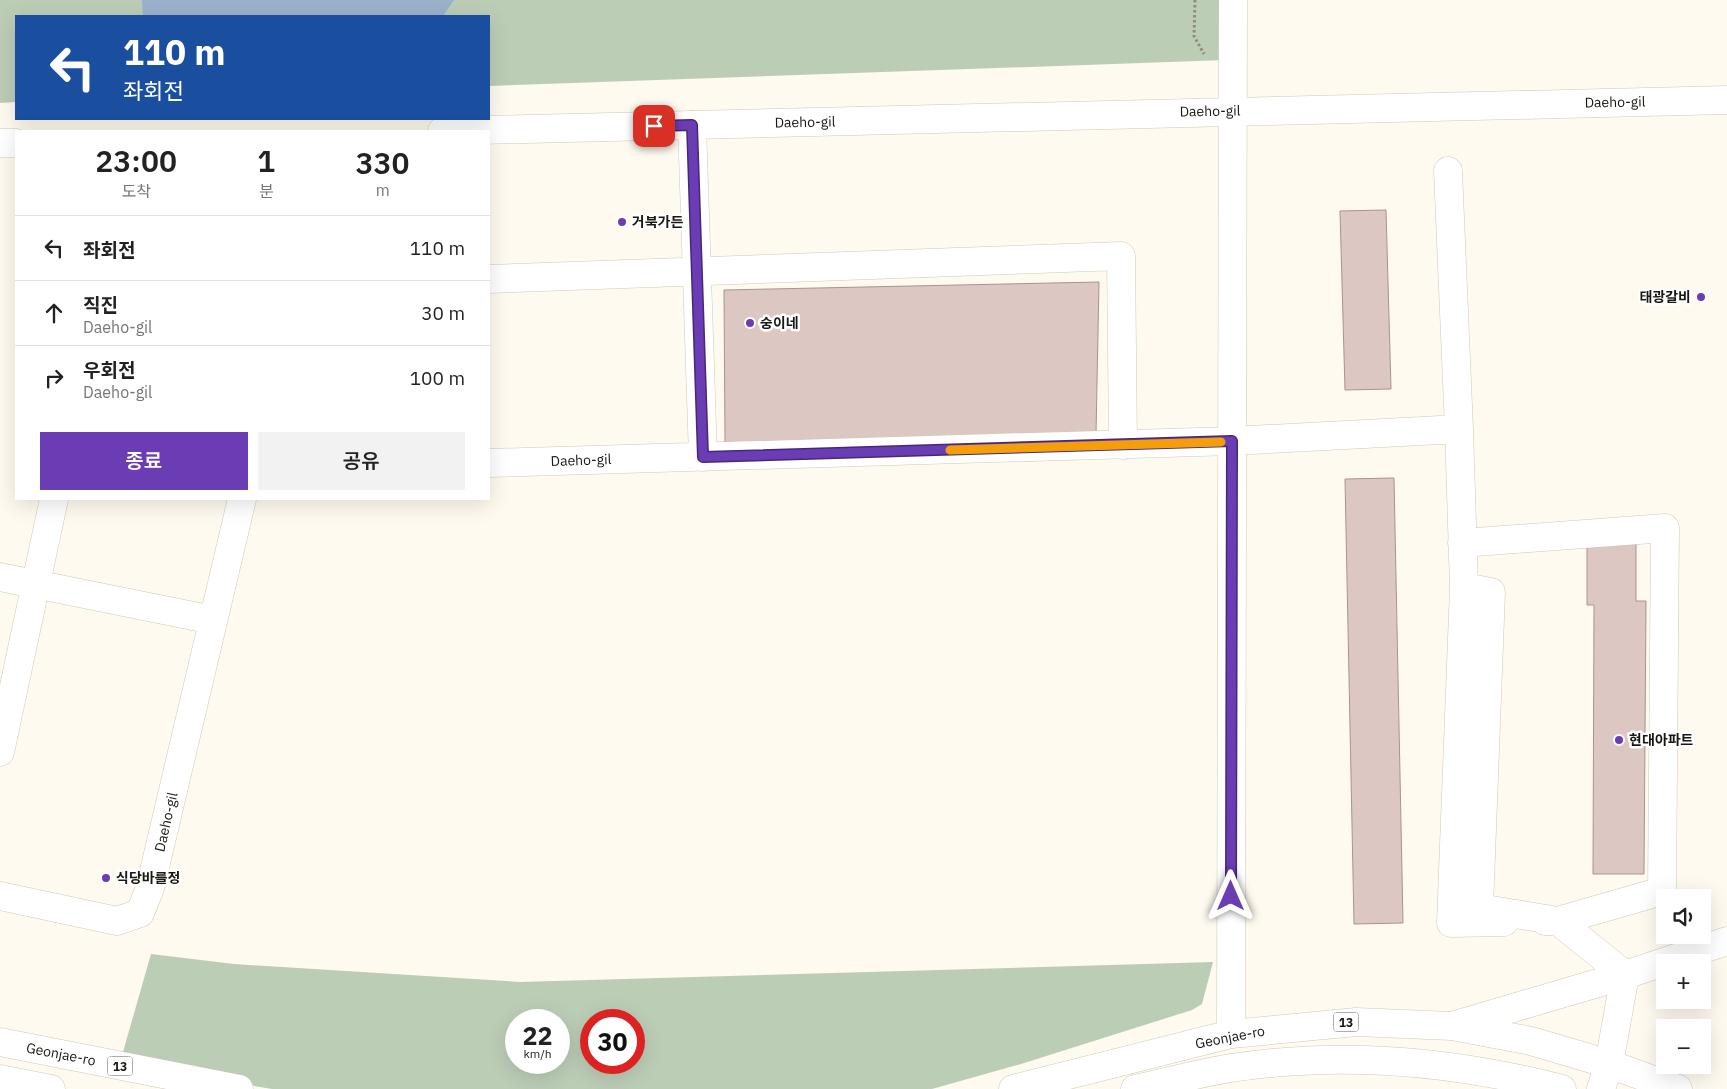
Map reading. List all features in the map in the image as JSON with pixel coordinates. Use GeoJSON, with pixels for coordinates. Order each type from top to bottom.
{"type":"FeatureCollection","features":[{"type":"Feature","properties":{"kind":"street"},"geometry":{"type":"LineString","coordinates":[[1231,1034],[1233,0]]}},
{"type":"Feature","properties":{"kind":"street","name":"Daeho-gil"},"geometry":{"type":"LineString","coordinates":[[484,130],[1727,100]]}},
{"type":"Feature","properties":{"kind":"street"},"geometry":{"type":"LineString","coordinates":[[692,125],[703,457]]}},
{"type":"Feature","properties":{"kind":"street"},"geometry":{"type":"LineString","coordinates":[[0,143],[15,142]]}},
{"type":"Feature","properties":{"kind":"street"},"geometry":{"type":"LineString","coordinates":[[1448,170],[1459,429],[1462,543],[1464,587],[1491,592],[1479,908],[1558,921],[1662,891],[1665,528],[1462,543]]}},
{"type":"Feature","properties":{"kind":"street"},"geometry":{"type":"LineString","coordinates":[[490,279],[1121,256],[1123,445]]}},
{"type":"Feature","properties":{"kind":"street","name":"Daeho-gil"},"geometry":{"type":"LineString","coordinates":[[490,463],[1123,445],[1459,429]]}},
{"type":"Feature","properties":{"kind":"street"},"geometry":{"type":"LineString","coordinates":[[0,752],[54,500]]}},
{"type":"Feature","properties":{"kind":"street","name":"Daeho-gil"},"geometry":{"type":"LineString","coordinates":[[0,896],[117,920],[140,913],[150,888],[242,500]]}},
{"type":"Feature","properties":{"kind":"street"},"geometry":{"type":"LineString","coordinates":[[0,577],[35,586],[212,620]]}},
{"type":"Feature","properties":{"kind":"street"},"geometry":{"type":"LineString","coordinates":[[1558,921],[1625,975],[1605,1077]]}},
{"type":"Feature","properties":{"kind":"street","name":"Geonjae-ro"},"geometry":{"type":"LineString","coordinates":[[1452,1026],[1625,975],[1727,941]]}},
{"type":"Feature","properties":{"kind":"street","name":"Geonjae-ro"},"geometry":{"type":"LineString","coordinates":[[1013,1089],[1231,1034],[1356,1022],[1452,1026],[1531,1041],[1605,1077],[1678,1089]]}},
{"type":"Feature","properties":{"kind":"street","name":"Geonjae-ro"},"geometry":{"type":"LineString","coordinates":[[0,1042],[239,1089]]}},
{"type":"Feature","properties":{"kind":"street"},"geometry":{"type":"LineString","coordinates":[[1135,1089],[1231,1068],[1333,1058],[1399,1060],[1454,1066],[1562,1089]]}},
{"type":"Feature","properties":{"kind":"street"},"geometry":{"type":"LineString","coordinates":[[0,1079],[51,1089]]}},
{"type":"Feature","properties":{"kind":"green space"},"geometry":{"type":"Polygon","coordinates":[[[0,0],[1225,0],[1225,60],[490,86],[490,15],[15,15],[15,102],[0,103],[0,0]]]}},
{"type":"Feature","properties":{"kind":"green space"},"geometry":{"type":"Polygon","coordinates":[[[151,954],[234,964],[520,982],[1213,962],[1202,1004],[1192,1010],[1021,1064],[932,1089],[272,1089],[219,1080],[121,1059],[151,954]]]}},
{"type":"Feature","properties":{"kind":"water"},"geometry":{"type":"Polygon","coordinates":[[[142,0],[454,0],[444,15],[143,15],[142,0]]]}},
{"type":"Feature","properties":{"kind":"building"},"geometry":{"type":"Polygon","coordinates":[[[1386,210],[1391,389],[1345,390],[1340,211],[1386,210]]]}},
{"type":"Feature","properties":{"kind":"building"},"geometry":{"type":"Polygon","coordinates":[[[1099,282],[1096,434],[725,442],[724,290],[1099,282]]]}},
{"type":"Feature","properties":{"kind":"building"},"geometry":{"type":"Polygon","coordinates":[[[1394,478],[1403,923],[1354,924],[1345,479],[1394,478]]]}},
{"type":"Feature","properties":{"kind":"building","name":"현대아파트"},"geometry":{"type":"Polygon","coordinates":[[[1587,541],[1636,541],[1636,601],[1646,601],[1644,874],[1593,874],[1594,605],[1587,605],[1587,541]]]}},
{"type":"Feature","properties":{"kind":"slow traffic"},"geometry":{"type":"LineString","coordinates":[[950,450],[1221,442]]}},
{"type":"Feature","properties":{"kind":"place","name":"거북가든"},"geometry":{"type":"Point","coordinates":[622,222]}},
{"type":"Feature","properties":{"kind":"place","name":"태광갈비"},"geometry":{"type":"Point","coordinates":[1701,297]}},
{"type":"Feature","properties":{"kind":"place","name":"숭이네"},"geometry":{"type":"Point","coordinates":[750,323]}},
{"type":"Feature","properties":{"kind":"place","name":"현대아파트"},"geometry":{"type":"Point","coordinates":[1619,740]}},
{"type":"Feature","properties":{"kind":"place","name":"식당바를정"},"geometry":{"type":"Point","coordinates":[106,878]}},
{"type":"Feature","properties":{"kind":"route"},"geometry":{"type":"LineString","coordinates":[[654,126],[692,125],[703,457],[1232,441],[1231,896]]}}]}
